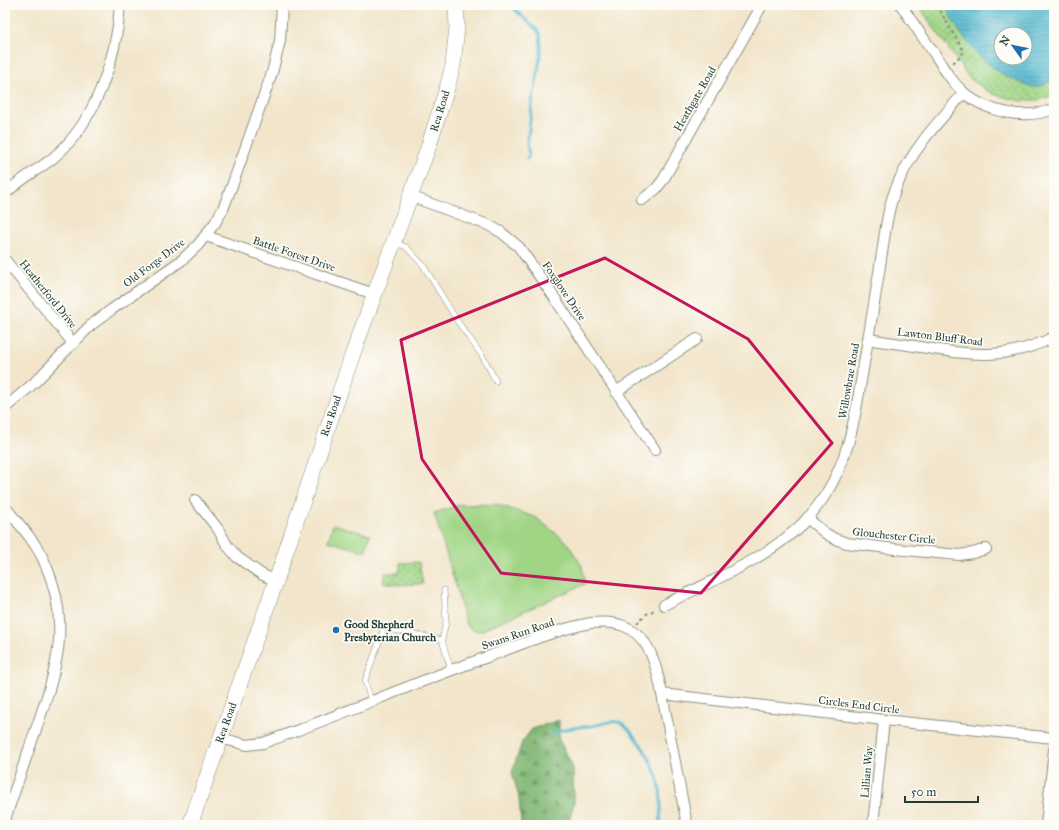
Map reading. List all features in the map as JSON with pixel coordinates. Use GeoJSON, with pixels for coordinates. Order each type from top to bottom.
{"type":"FeatureCollection","features":[{"type":"Feature","properties":{"kind":"main road","name":"Rea Road"},"geometry":{"type":"LineString","coordinates":[[190,825],[276,581],[352,356],[428,148],[447,88],[457,26],[456,5]]}},
{"type":"Feature","properties":{"kind":"street"},"geometry":{"type":"LineString","coordinates":[[5,194],[54,157],[70,142],[82,127],[92,108],[109,64],[117,33],[120,5]]}},
{"type":"Feature","properties":{"kind":"street","name":"Old Forge Drive"},"geometry":{"type":"LineString","coordinates":[[5,408],[34,383],[91,326],[110,310],[182,260],[206,236],[223,209],[272,73],[280,41],[282,5]]}},
{"type":"Feature","properties":{"kind":"street","name":"Heathgate Road"},"geometry":{"type":"LineString","coordinates":[[642,200],[656,189],[663,180],[762,5]]}},
{"type":"Feature","properties":{"kind":"street"},"geometry":{"type":"LineString","coordinates":[[901,5],[953,82],[964,92],[985,106],[1008,113],[1041,113],[1054,109]]}},
{"type":"Feature","properties":{"kind":"street","name":"Willowbrae Road"},"geometry":{"type":"LineString","coordinates":[[664,605],[774,548],[807,518],[831,486],[845,455],[855,417],[887,222],[896,188],[916,149],[964,92]]}},
{"type":"Feature","properties":{"kind":"street","name":"Foxglove Drive"},"geometry":{"type":"LineString","coordinates":[[410,196],[488,225],[501,232],[513,242],[538,273],[656,450]]}},
{"type":"Feature","properties":{"kind":"street","name":"Battle Forest Drive"},"geometry":{"type":"LineString","coordinates":[[206,236],[374,294]]}},
{"type":"Feature","properties":{"kind":"street","name":"Heatherford Drive"},"geometry":{"type":"LineString","coordinates":[[5,260],[73,343]]}},
{"type":"Feature","properties":{"kind":"street","name":"Lawton Bluff Road"},"geometry":{"type":"LineString","coordinates":[[868,339],[955,353],[987,355],[1019,350],[1039,344],[1054,337]]}},
{"type":"Feature","properties":{"kind":"street"},"geometry":{"type":"LineString","coordinates":[[616,392],[697,339]]}},
{"type":"Feature","properties":{"kind":"street"},"geometry":{"type":"LineString","coordinates":[[195,500],[218,529],[227,545],[237,557],[261,574],[276,581]]}},
{"type":"Feature","properties":{"kind":"street"},"geometry":{"type":"LineString","coordinates":[[5,507],[35,545],[44,560],[57,598],[60,628],[55,668],[48,693],[5,819]]}},
{"type":"Feature","properties":{"kind":"street","name":"Glouchester Circle"},"geometry":{"type":"LineString","coordinates":[[807,518],[830,536],[847,543],[959,555],[986,549]]}},
{"type":"Feature","properties":{"kind":"street","name":"Swans Run Road"},"geometry":{"type":"LineString","coordinates":[[220,738],[247,745],[263,743],[451,670],[532,641],[586,624],[612,623],[631,630],[644,642],[650,652],[658,674],[687,825]]}},
{"type":"Feature","properties":{"kind":"street","name":"Circles End Circle"},"geometry":{"type":"LineString","coordinates":[[662,694],[1054,738]]}},
{"type":"Feature","properties":{"kind":"street","name":"Lillian Way"},"geometry":{"type":"LineString","coordinates":[[873,825],[884,720]]}},
{"type":"Feature","properties":{"kind":"street"},"geometry":{"type":"LineString","coordinates":[[1046,825],[1054,750]]}},
{"type":"Feature","properties":{"kind":"lane"},"geometry":{"type":"LineString","coordinates":[[393,242],[406,247],[423,265],[458,322],[484,357],[496,381]]}},
{"type":"Feature","properties":{"kind":"lane"},"geometry":{"type":"LineString","coordinates":[[444,590],[446,622],[442,640],[451,670]]}},
{"type":"Feature","properties":{"kind":"lane"},"geometry":{"type":"LineString","coordinates":[[371,701],[365,680],[384,628],[442,640]]}},
{"type":"Feature","properties":{"kind":"path"},"geometry":{"type":"LineString","coordinates":[[938,5],[946,23],[964,52],[945,70]]}},
{"type":"Feature","properties":{"kind":"path"},"geometry":{"type":"LineString","coordinates":[[631,630],[645,614],[664,605]]}},
{"type":"Feature","properties":{"kind":"highlighted area"},"geometry":{"type":"Polygon","coordinates":[[[605,258],[748,339],[832,443],[701,593],[501,573],[422,459],[401,340],[605,258]]]}},
{"type":"Feature","properties":{"kind":"green space"},"geometry":{"type":"Polygon","coordinates":[[[918,5],[1054,5],[1054,95],[1039,100],[1020,101],[992,94],[969,78],[918,5]]]}},
{"type":"Feature","properties":{"kind":"green space"},"geometry":{"type":"Polygon","coordinates":[[[496,504],[535,517],[566,541],[582,566],[585,584],[480,631],[473,630],[466,625],[434,513],[459,505],[496,504]]]}},
{"type":"Feature","properties":{"kind":"green space"},"geometry":{"type":"Polygon","coordinates":[[[333,524],[370,535],[365,552],[328,541],[333,524]]]}},
{"type":"Feature","properties":{"kind":"green space"},"geometry":{"type":"Polygon","coordinates":[[[419,562],[423,584],[397,585],[383,582],[385,573],[399,573],[400,563],[419,562]]]}},
{"type":"Feature","properties":{"kind":"green space"},"geometry":{"type":"Polygon","coordinates":[[[559,720],[559,740],[573,767],[574,803],[568,825],[521,825],[519,798],[512,772],[522,742],[532,729],[559,720]]]}},
{"type":"Feature","properties":{"kind":"water"},"geometry":{"type":"Polygon","coordinates":[[[947,5],[1054,5],[1054,79],[1042,86],[1031,87],[994,69],[971,47],[952,18],[947,5]]]}},
{"type":"Feature","properties":{"kind":"waterway"},"geometry":{"type":"LineString","coordinates":[[510,5],[537,30],[540,35],[541,51],[533,97],[527,144],[529,155],[527,159]]}},
{"type":"Feature","properties":{"kind":"waterway"},"geometry":{"type":"LineString","coordinates":[[552,733],[576,727],[612,722],[619,722],[626,726],[640,743],[654,768],[661,795],[660,825]]}},
{"type":"Feature","properties":{"kind":"place","name":"Good Shepherd Presbyterian Church"},"geometry":{"type":"Point","coordinates":[336,630]}}]}
